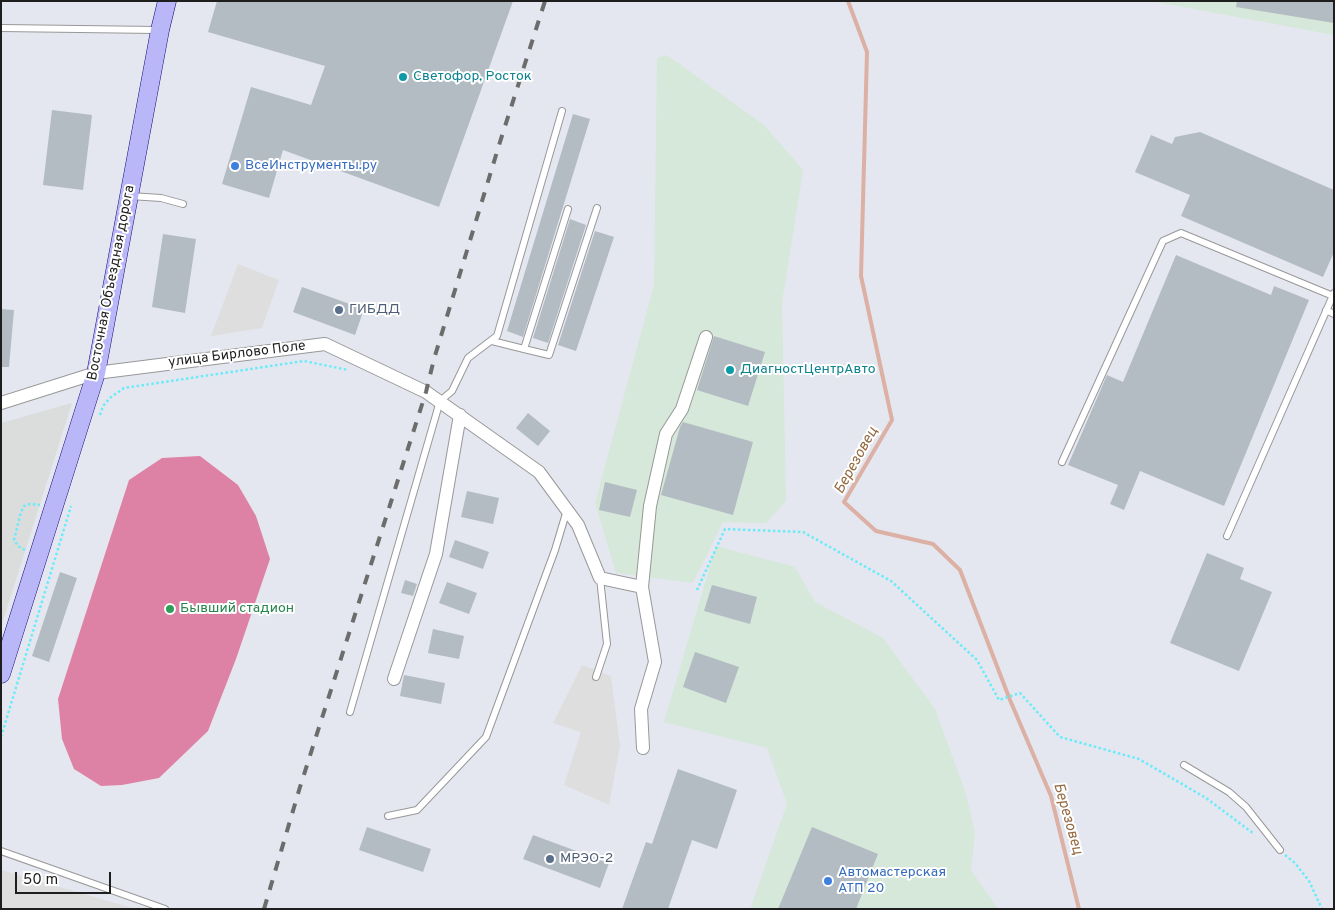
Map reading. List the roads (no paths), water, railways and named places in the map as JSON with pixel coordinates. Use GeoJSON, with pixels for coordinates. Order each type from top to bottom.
{"type":"FeatureCollection","features":[{"type":"Feature","properties":{"kind":"main road","name":"Восточная Объездная дорога"},"geometry":{"type":"LineString","coordinates":[[1,674],[96,373],[160,30],[168,1]]}},
{"type":"Feature","properties":{"kind":"street"},"geometry":{"type":"LineString","coordinates":[[643,748],[642,709],[655,662],[642,587],[650,506],[666,434],[682,409],[706,337]]}},
{"type":"Feature","properties":{"kind":"street","name":"улица Бирлово Поле"},"geometry":{"type":"LineString","coordinates":[[1,403],[96,373],[324,344],[426,392],[539,472],[568,508],[578,525],[600,578]]}},
{"type":"Feature","properties":{"kind":"street"},"geometry":{"type":"LineString","coordinates":[[394,679],[436,554],[460,415]]}},
{"type":"Feature","properties":{"kind":"street"},"geometry":{"type":"LineString","coordinates":[[600,578],[642,587]]}},
{"type":"Feature","properties":{"kind":"lane"},"geometry":{"type":"LineString","coordinates":[[1,28],[160,30]]}},
{"type":"Feature","properties":{"kind":"lane"},"geometry":{"type":"LineString","coordinates":[[350,712],[440,401],[452,391],[468,358],[497,336],[562,112]]}},
{"type":"Feature","properties":{"kind":"lane"},"geometry":{"type":"LineString","coordinates":[[129,196],[161,198],[183,204]]}},
{"type":"Feature","properties":{"kind":"lane"},"geometry":{"type":"LineString","coordinates":[[492,341],[549,355],[597,208]]}},
{"type":"Feature","properties":{"kind":"lane"},"geometry":{"type":"LineString","coordinates":[[524,349],[568,209]]}},
{"type":"Feature","properties":{"kind":"lane"},"geometry":{"type":"LineString","coordinates":[[1062,462],[1163,241],[1181,233],[1333,294],[1227,536]]}},
{"type":"Feature","properties":{"kind":"lane"},"geometry":{"type":"LineString","coordinates":[[1326,310],[1334,314]]}},
{"type":"Feature","properties":{"kind":"lane"},"geometry":{"type":"LineString","coordinates":[[388,816],[417,810],[486,737],[555,550],[568,508]]}},
{"type":"Feature","properties":{"kind":"lane"},"geometry":{"type":"LineString","coordinates":[[596,677],[607,644],[600,578]]}},
{"type":"Feature","properties":{"kind":"lane"},"geometry":{"type":"LineString","coordinates":[[1184,765],[1229,792],[1246,807],[1280,850]]}},
{"type":"Feature","properties":{"kind":"lane"},"geometry":{"type":"LineString","coordinates":[[1,851],[165,909]]}},
{"type":"Feature","properties":{"kind":"waterway","name":"Березовец"},"geometry":{"type":"LineString","coordinates":[[848,1],[867,52],[861,276],[892,420],[844,502],[876,531],[933,544],[960,570],[1010,700],[1051,796],[1079,909]]}},
{"type":"Feature","properties":{"kind":"railway"},"geometry":{"type":"LineString","coordinates":[[264,909],[300,787],[426,392],[434,359],[500,142],[545,1]]}},
{"type":"Feature","properties":{"kind":"place","name":"Светофор, Росток"},"geometry":{"type":"Point","coordinates":[403,77]}},
{"type":"Feature","properties":{"kind":"place","name":"ВсеИнструменты.ру"},"geometry":{"type":"Point","coordinates":[235,166]}},
{"type":"Feature","properties":{"kind":"place","name":"ГИБДД"},"geometry":{"type":"Point","coordinates":[339,310]}},
{"type":"Feature","properties":{"kind":"place","name":"ДиагностЦентрАвто"},"geometry":{"type":"Point","coordinates":[730,370]}},
{"type":"Feature","properties":{"kind":"place","name":"Бывший стадион"},"geometry":{"type":"Point","coordinates":[170,609]}},
{"type":"Feature","properties":{"kind":"place","name":"МРЭО-2"},"geometry":{"type":"Point","coordinates":[550,859]}},
{"type":"Feature","properties":{"kind":"place","name":"Автомастерская АТП 20"},"geometry":{"type":"Point","coordinates":[828,881]}}]}
